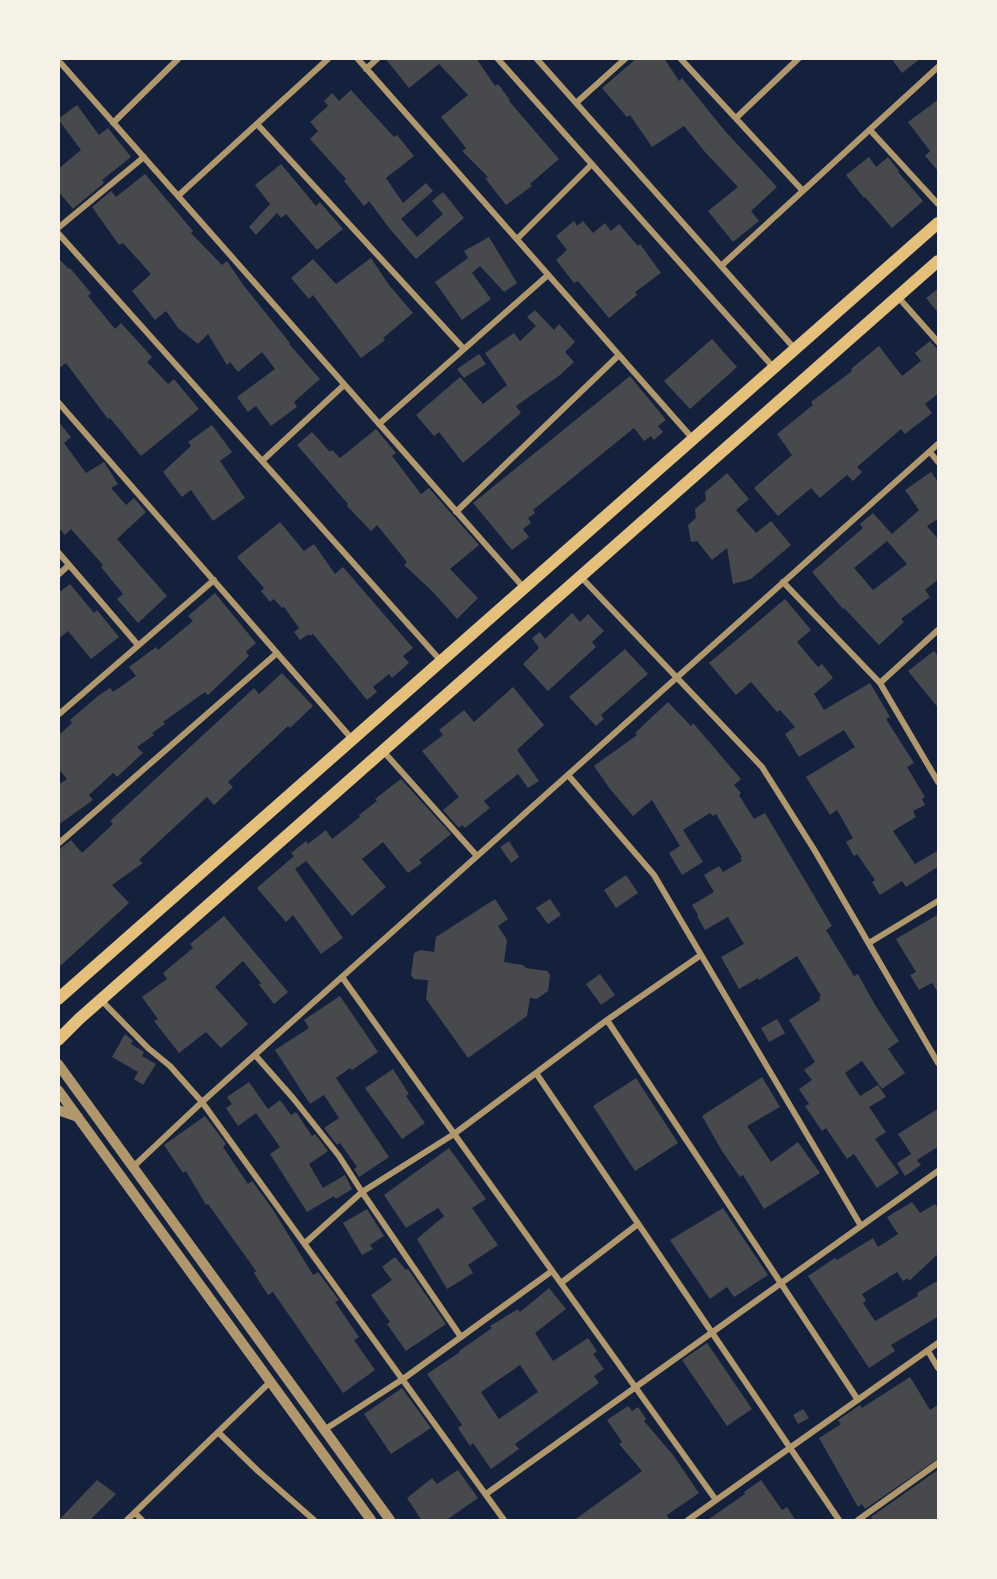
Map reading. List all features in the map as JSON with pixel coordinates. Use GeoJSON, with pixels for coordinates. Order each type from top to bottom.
{"type":"FeatureCollection","features":[{"type":"Feature","properties":{"kind":"main road"},"geometry":{"type":"LineString","coordinates":[[58,999],[939,222]]}},
{"type":"Feature","properties":{"kind":"main road"},"geometry":{"type":"LineString","coordinates":[[58,1040],[939,261]]}},
{"type":"Feature","properties":{"kind":"street"},"geometry":{"type":"LineString","coordinates":[[113,123],[179,58]]}},
{"type":"Feature","properties":{"kind":"street"},"geometry":{"type":"LineString","coordinates":[[178,195],[329,58]]}},
{"type":"Feature","properties":{"kind":"street"},"geometry":{"type":"LineString","coordinates":[[357,58],[693,439]]}},
{"type":"Feature","properties":{"kind":"street"},"geometry":{"type":"LineString","coordinates":[[366,69],[378,58]]}},
{"type":"Feature","properties":{"kind":"street"},"geometry":{"type":"LineString","coordinates":[[497,58],[774,368]]}},
{"type":"Feature","properties":{"kind":"street"},"geometry":{"type":"LineString","coordinates":[[536,58],[795,349]]}},
{"type":"Feature","properties":{"kind":"street"},"geometry":{"type":"LineString","coordinates":[[576,103],[626,58]]}},
{"type":"Feature","properties":{"kind":"street"},"geometry":{"type":"LineString","coordinates":[[680,58],[803,190]]}},
{"type":"Feature","properties":{"kind":"street"},"geometry":{"type":"LineString","coordinates":[[736,118],[799,58]]}},
{"type":"Feature","properties":{"kind":"street"},"geometry":{"type":"LineString","coordinates":[[58,60],[524,588]]}},
{"type":"Feature","properties":{"kind":"street"},"geometry":{"type":"LineString","coordinates":[[721,266],[939,68]]}},
{"type":"Feature","properties":{"kind":"street"},"geometry":{"type":"LineString","coordinates":[[257,124],[464,349]]}},
{"type":"Feature","properties":{"kind":"street"},"geometry":{"type":"LineString","coordinates":[[870,130],[939,204]]}},
{"type":"Feature","properties":{"kind":"street"},"geometry":{"type":"LineString","coordinates":[[58,228],[144,157]]}},
{"type":"Feature","properties":{"kind":"street"},"geometry":{"type":"LineString","coordinates":[[517,239],[592,164]]}},
{"type":"Feature","properties":{"kind":"street"},"geometry":{"type":"LineString","coordinates":[[58,233],[441,661]]}},
{"type":"Feature","properties":{"kind":"street"},"geometry":{"type":"LineString","coordinates":[[379,424],[548,275]]}},
{"type":"Feature","properties":{"kind":"street"},"geometry":{"type":"LineString","coordinates":[[898,297],[939,342]]}},
{"type":"Feature","properties":{"kind":"street"},"geometry":{"type":"LineString","coordinates":[[456,512],[619,355]]}},
{"type":"Feature","properties":{"kind":"street"},"geometry":{"type":"LineString","coordinates":[[262,461],[344,385]]}},
{"type":"Feature","properties":{"kind":"street"},"geometry":{"type":"LineString","coordinates":[[58,402],[352,740]]}},
{"type":"Feature","properties":{"kind":"street"},"geometry":{"type":"LineString","coordinates":[[134,1167],[202,1102],[939,444]]}},
{"type":"Feature","properties":{"kind":"street"},"geometry":{"type":"LineString","coordinates":[[930,452],[939,462]]}},
{"type":"Feature","properties":{"kind":"street"},"geometry":{"type":"LineString","coordinates":[[58,552],[138,645]]}},
{"type":"Feature","properties":{"kind":"street"},"geometry":{"type":"LineString","coordinates":[[58,574],[69,565]]}},
{"type":"Feature","properties":{"kind":"street"},"geometry":{"type":"LineString","coordinates":[[581,577],[762,767],[815,851],[939,1063]]}},
{"type":"Feature","properties":{"kind":"street"},"geometry":{"type":"LineString","coordinates":[[58,715],[214,580]]}},
{"type":"Feature","properties":{"kind":"street"},"geometry":{"type":"LineString","coordinates":[[783,582],[880,683],[939,782]]}},
{"type":"Feature","properties":{"kind":"street"},"geometry":{"type":"LineString","coordinates":[[880,683],[939,630]]}},
{"type":"Feature","properties":{"kind":"street"},"geometry":{"type":"LineString","coordinates":[[58,844],[277,653]]}},
{"type":"Feature","properties":{"kind":"street"},"geometry":{"type":"LineString","coordinates":[[383,751],[477,856]]}},
{"type":"Feature","properties":{"kind":"street"},"geometry":{"type":"LineString","coordinates":[[568,775],[654,875],[861,1226]]}},
{"type":"Feature","properties":{"kind":"street"},"geometry":{"type":"LineString","coordinates":[[869,943],[939,901]]}},
{"type":"Feature","properties":{"kind":"street"},"geometry":{"type":"LineString","coordinates":[[305,1243],[362,1192],[454,1134],[608,1020],[701,956]]}},
{"type":"Feature","properties":{"kind":"street"},"geometry":{"type":"LineString","coordinates":[[342,977],[717,1500]]}},
{"type":"Feature","properties":{"kind":"street"},"geometry":{"type":"LineString","coordinates":[[101,1000],[148,1048],[170,1066],[202,1102],[504,1521]]}},
{"type":"Feature","properties":{"kind":"street"},"geometry":{"type":"LineString","coordinates":[[608,1020],[858,1400]]}},
{"type":"Feature","properties":{"kind":"street"},"geometry":{"type":"LineString","coordinates":[[255,1055],[339,1156],[461,1337]]}},
{"type":"Feature","properties":{"kind":"street"},"geometry":{"type":"LineString","coordinates":[[58,1064],[390,1521]]}},
{"type":"Feature","properties":{"kind":"street"},"geometry":{"type":"LineString","coordinates":[[536,1073],[839,1521]]}},
{"type":"Feature","properties":{"kind":"street"},"geometry":{"type":"LineString","coordinates":[[58,1090],[371,1521]]}},
{"type":"Feature","properties":{"kind":"street"},"geometry":{"type":"LineString","coordinates":[[58,1110],[78,1117]]}},
{"type":"Feature","properties":{"kind":"street"},"geometry":{"type":"LineString","coordinates":[[486,1494],[939,1171]]}},
{"type":"Feature","properties":{"kind":"street"},"geometry":{"type":"LineString","coordinates":[[561,1283],[638,1224]]}},
{"type":"Feature","properties":{"kind":"street"},"geometry":{"type":"LineString","coordinates":[[324,1430],[403,1379],[552,1271]]}},
{"type":"Feature","properties":{"kind":"street"},"geometry":{"type":"LineString","coordinates":[[688,1521],[939,1343]]}},
{"type":"Feature","properties":{"kind":"street"},"geometry":{"type":"LineString","coordinates":[[928,1351],[939,1368]]}},
{"type":"Feature","properties":{"kind":"street"},"geometry":{"type":"LineString","coordinates":[[128,1521],[270,1382]]}},
{"type":"Feature","properties":{"kind":"street"},"geometry":{"type":"LineString","coordinates":[[218,1432],[314,1521]]}},
{"type":"Feature","properties":{"kind":"street"},"geometry":{"type":"LineString","coordinates":[[858,1521],[939,1463]]}},
{"type":"Feature","properties":{"kind":"street"},"geometry":{"type":"LineString","coordinates":[[135,1513],[142,1521]]}},
{"type":"Feature","properties":{"kind":"building"},"geometry":{"type":"Polygon","coordinates":[[[385,58],[476,58],[495,86],[498,84],[509,101],[559,159],[530,184],[532,186],[506,205],[485,178],[488,177],[462,151],[466,148],[441,117],[468,95],[439,64],[409,88],[385,58]]]}},
{"type":"Feature","properties":{"kind":"building"},"geometry":{"type":"Polygon","coordinates":[[[637,58],[664,58],[679,81],[682,78],[725,131],[777,187],[751,211],[759,221],[733,242],[708,211],[738,187],[684,126],[652,147],[630,115],[627,117],[602,88],[637,58]]]}},
{"type":"Feature","properties":{"kind":"building"},"geometry":{"type":"Polygon","coordinates":[[[891,58],[921,58],[902,73],[891,58]]]}},
{"type":"Feature","properties":{"kind":"building"},"geometry":{"type":"Polygon","coordinates":[[[351,90],[394,137],[397,135],[414,156],[386,178],[403,203],[426,183],[433,191],[401,219],[417,237],[443,214],[432,201],[443,192],[464,218],[416,259],[369,201],[364,206],[344,181],[346,179],[310,139],[318,131],[310,122],[328,106],[324,101],[332,93],[339,101],[351,90]]]}},
{"type":"Feature","properties":{"kind":"building"},"geometry":{"type":"Polygon","coordinates":[[[939,99],[939,172],[925,156],[930,151],[908,122],[939,99]]]}},
{"type":"Feature","properties":{"kind":"building"},"geometry":{"type":"Polygon","coordinates":[[[77,105],[99,135],[108,128],[131,157],[102,180],[104,183],[73,209],[58,191],[58,169],[81,150],[58,119],[77,105]]]}},
{"type":"Feature","properties":{"kind":"building"},"geometry":{"type":"Polygon","coordinates":[[[869,157],[876,167],[888,157],[923,201],[892,228],[846,175],[869,157]]]}},
{"type":"Feature","properties":{"kind":"building"},"geometry":{"type":"Polygon","coordinates":[[[281,164],[316,206],[320,202],[343,229],[317,250],[286,214],[281,218],[277,213],[256,235],[249,227],[270,204],[255,185],[281,164]]]}},
{"type":"Feature","properties":{"kind":"building"},"geometry":{"type":"Polygon","coordinates":[[[145,174],[193,231],[191,233],[222,265],[227,261],[289,344],[320,379],[294,402],[297,407],[271,426],[256,406],[248,412],[237,397],[275,369],[262,352],[238,372],[230,362],[227,365],[208,334],[198,344],[178,328],[166,311],[155,320],[132,291],[151,274],[123,243],[119,245],[92,207],[111,191],[116,197],[145,174]]]}},
{"type":"Feature","properties":{"kind":"building"},"geometry":{"type":"Polygon","coordinates":[[[574,221],[577,226],[583,221],[593,233],[605,223],[611,231],[619,224],[638,246],[640,244],[661,273],[635,292],[637,295],[609,318],[578,281],[574,283],[556,260],[567,250],[556,236],[574,221]]]}},
{"type":"Feature","properties":{"kind":"building"},"geometry":{"type":"Polygon","coordinates":[[[489,237],[517,283],[504,292],[480,266],[472,273],[491,299],[462,320],[435,282],[468,258],[464,251],[489,237]]]}},
{"type":"Feature","properties":{"kind":"building"},"geometry":{"type":"Polygon","coordinates":[[[58,258],[70,268],[91,293],[88,296],[115,329],[121,323],[152,357],[147,362],[168,384],[174,379],[199,409],[141,456],[110,418],[108,419],[66,363],[58,369],[58,258]]]}},
{"type":"Feature","properties":{"kind":"building"},"geometry":{"type":"Polygon","coordinates":[[[371,258],[389,285],[413,313],[383,338],[385,340],[361,358],[313,295],[309,299],[291,278],[313,259],[336,284],[371,258]]]}},
{"type":"Feature","properties":{"kind":"building"},"geometry":{"type":"Polygon","coordinates":[[[939,288],[939,314],[926,298],[939,288]]]}},
{"type":"Feature","properties":{"kind":"building"},"geometry":{"type":"Polygon","coordinates":[[[535,310],[554,330],[559,324],[575,342],[565,352],[574,362],[560,375],[516,406],[521,413],[463,463],[439,432],[434,436],[416,415],[460,377],[483,404],[507,385],[485,353],[514,333],[520,341],[536,326],[527,317],[535,310]]]}},
{"type":"Feature","properties":{"kind":"building"},"geometry":{"type":"Polygon","coordinates":[[[712,339],[737,367],[690,409],[664,381],[712,339]]]}},
{"type":"Feature","properties":{"kind":"building"},"geometry":{"type":"Polygon","coordinates":[[[930,341],[939,351],[939,393],[925,404],[932,413],[905,434],[901,429],[857,467],[862,472],[853,481],[847,475],[820,498],[811,488],[778,516],[754,488],[792,455],[777,434],[813,405],[811,402],[852,371],[851,369],[879,346],[902,376],[921,361],[915,353],[930,341]]]}},
{"type":"Feature","properties":{"kind":"building"},"geometry":{"type":"Polygon","coordinates":[[[479,354],[486,364],[464,378],[457,369],[479,354]]]}},
{"type":"Feature","properties":{"kind":"building"},"geometry":{"type":"Polygon","coordinates":[[[630,376],[666,420],[658,426],[663,432],[654,440],[651,436],[644,441],[634,428],[533,510],[535,513],[528,518],[531,523],[523,529],[529,537],[512,550],[473,503],[630,376]]]}},
{"type":"Feature","properties":{"kind":"building"},"geometry":{"type":"Polygon","coordinates":[[[58,421],[71,437],[64,443],[86,473],[104,462],[118,484],[111,488],[126,505],[134,498],[146,512],[117,539],[167,596],[138,623],[117,599],[123,594],[101,567],[103,565],[71,529],[65,535],[58,527],[58,421]]]}},
{"type":"Feature","properties":{"kind":"building"},"geometry":{"type":"Polygon","coordinates":[[[212,425],[232,452],[220,461],[245,498],[213,521],[191,490],[182,497],[163,472],[191,446],[188,442],[212,425]]]}},
{"type":"Feature","properties":{"kind":"building"},"geometry":{"type":"Polygon","coordinates":[[[376,429],[396,453],[392,456],[421,494],[429,488],[479,545],[450,569],[478,598],[457,619],[404,565],[407,562],[377,525],[371,531],[347,506],[348,504],[297,445],[312,432],[330,452],[332,450],[340,458],[376,429]]]}},
{"type":"Feature","properties":{"kind":"building"},"geometry":{"type":"Polygon","coordinates":[[[931,472],[939,483],[939,518],[927,526],[939,540],[939,579],[925,590],[930,597],[901,619],[904,622],[879,645],[843,609],[812,572],[863,528],[860,524],[873,513],[892,534],[919,510],[905,490],[931,472]],[[887,541],[854,568],[873,590],[907,564],[887,541]]]}},
{"type":"Feature","properties":{"kind":"building"},"geometry":{"type":"Polygon","coordinates":[[[727,473],[749,499],[736,510],[756,533],[771,521],[791,545],[751,579],[733,584],[727,548],[712,560],[697,541],[691,542],[688,525],[696,518],[695,509],[706,500],[705,492],[727,473]]]}},
{"type":"Feature","properties":{"kind":"building"},"geometry":{"type":"Polygon","coordinates":[[[280,522],[304,551],[314,544],[335,574],[343,567],[413,648],[403,656],[409,663],[392,678],[389,674],[373,687],[377,692],[367,700],[313,634],[300,640],[294,632],[299,628],[284,607],[282,608],[274,599],[270,602],[261,591],[264,588],[237,557],[280,522]]]}},
{"type":"Feature","properties":{"kind":"building"},"geometry":{"type":"Polygon","coordinates":[[[70,584],[94,613],[97,610],[119,637],[91,659],[68,631],[58,639],[58,593],[70,584]]]}},
{"type":"Feature","properties":{"kind":"building"},"geometry":{"type":"Polygon","coordinates":[[[215,593],[256,643],[246,652],[249,656],[208,695],[205,692],[163,722],[165,724],[152,733],[154,735],[137,747],[143,753],[117,777],[113,773],[89,795],[93,800],[58,825],[58,785],[67,779],[58,769],[58,736],[72,723],[70,720],[98,696],[110,688],[113,692],[136,676],[129,667],[156,647],[158,650],[193,621],[188,616],[215,593]]]}},
{"type":"Feature","properties":{"kind":"building"},"geometry":{"type":"Polygon","coordinates":[[[785,599],[811,630],[797,642],[818,667],[822,664],[833,678],[814,694],[824,710],[870,683],[890,717],[886,719],[914,763],[907,767],[925,797],[922,799],[925,805],[913,811],[916,817],[893,831],[915,864],[939,850],[939,866],[906,887],[902,881],[880,895],[872,882],[875,880],[857,854],[854,856],[846,842],[853,838],[837,810],[830,815],[806,777],[855,747],[844,730],[799,757],[785,734],[795,727],[780,710],[777,712],[751,682],[736,695],[709,663],[785,599]]]}},
{"type":"Feature","properties":{"kind":"building"},"geometry":{"type":"Polygon","coordinates":[[[572,613],[580,622],[588,614],[604,631],[592,642],[596,647],[548,691],[523,664],[539,648],[532,638],[540,632],[545,639],[572,613]]]}},
{"type":"Feature","properties":{"kind":"building"},"geometry":{"type":"Polygon","coordinates":[[[625,649],[648,674],[601,715],[604,719],[596,726],[569,697],[625,649]]]}},
{"type":"Feature","properties":{"kind":"building"},"geometry":{"type":"Polygon","coordinates":[[[934,651],[939,657],[939,709],[908,671],[934,651]]]}},
{"type":"Feature","properties":{"kind":"building"},"geometry":{"type":"Polygon","coordinates":[[[282,673],[313,706],[228,782],[233,787],[214,805],[207,797],[139,860],[143,863],[112,885],[129,903],[58,968],[58,850],[71,840],[82,853],[113,824],[110,821],[254,688],[259,694],[282,673]]]}},
{"type":"Feature","properties":{"kind":"building"},"geometry":{"type":"Polygon","coordinates":[[[513,687],[544,725],[517,750],[539,781],[528,788],[518,774],[484,801],[490,808],[465,828],[462,825],[459,828],[443,810],[459,797],[422,751],[443,735],[439,730],[464,710],[474,722],[513,687]]]}},
{"type":"Feature","properties":{"kind":"building"},"geometry":{"type":"Polygon","coordinates":[[[668,702],[691,726],[693,723],[741,779],[734,785],[741,793],[739,795],[754,819],[765,813],[832,926],[826,930],[854,976],[858,974],[899,1041],[888,1049],[905,1073],[882,1089],[862,1061],[845,1073],[860,1096],[878,1085],[886,1097],[869,1107],[886,1132],[875,1139],[899,1173],[877,1188],[854,1154],[847,1159],[826,1128],[822,1131],[805,1106],[809,1104],[799,1089],[812,1080],[804,1070],[815,1062],[789,1020],[820,1000],[821,996],[797,956],[759,980],[758,978],[739,989],[721,957],[744,944],[728,917],[705,930],[692,905],[714,892],[704,875],[719,866],[723,872],[742,861],[740,858],[742,857],[716,814],[713,816],[710,813],[683,830],[703,862],[682,875],[669,853],[680,846],[652,800],[633,816],[594,766],[637,735],[635,733],[668,702]]]}},
{"type":"Feature","properties":{"kind":"building"},"geometry":{"type":"Polygon","coordinates":[[[401,779],[451,834],[419,860],[422,863],[408,873],[383,842],[362,859],[386,887],[352,916],[306,861],[295,869],[343,938],[321,954],[293,915],[286,922],[257,888],[294,856],[291,853],[306,841],[308,844],[326,830],[332,839],[360,817],[359,815],[377,801],[375,799],[401,779]]]}},
{"type":"Feature","properties":{"kind":"building"},"geometry":{"type":"Polygon","coordinates":[[[509,841],[519,857],[511,863],[500,847],[509,841]]]}},
{"type":"Feature","properties":{"kind":"building"},"geometry":{"type":"Polygon","coordinates":[[[626,875],[638,893],[616,908],[604,890],[626,875]]]}},
{"type":"Feature","properties":{"kind":"building"},"geometry":{"type":"Polygon","coordinates":[[[495,899],[508,919],[498,926],[507,940],[504,962],[547,971],[550,975],[548,991],[537,999],[530,998],[527,1016],[468,1058],[426,999],[428,980],[414,979],[411,975],[414,953],[420,950],[434,952],[436,937],[495,899]]]}},
{"type":"Feature","properties":{"kind":"building"},"geometry":{"type":"Polygon","coordinates":[[[550,899],[561,915],[548,924],[536,908],[550,899]]]}},
{"type":"Feature","properties":{"kind":"building"},"geometry":{"type":"Polygon","coordinates":[[[939,914],[939,994],[932,983],[919,990],[910,975],[916,972],[896,939],[939,914]]]}},
{"type":"Feature","properties":{"kind":"building"},"geometry":{"type":"Polygon","coordinates":[[[224,916],[288,992],[274,1004],[243,961],[215,987],[248,1024],[221,1048],[206,1032],[179,1053],[154,1021],[158,1019],[142,997],[167,979],[163,973],[193,948],[190,944],[224,916]]]}},
{"type":"Feature","properties":{"kind":"building"},"geometry":{"type":"Polygon","coordinates":[[[600,974],[615,995],[601,1005],[586,984],[600,974]]]}},
{"type":"Feature","properties":{"kind":"building"},"geometry":{"type":"Polygon","coordinates":[[[340,996],[378,1052],[336,1078],[389,1157],[359,1177],[354,1169],[357,1167],[340,1143],[337,1145],[324,1128],[339,1118],[324,1095],[310,1104],[275,1050],[309,1028],[304,1020],[340,996]]]}},
{"type":"Feature","properties":{"kind":"building"},"geometry":{"type":"Polygon","coordinates":[[[777,1019],[785,1033],[769,1042],[761,1028],[777,1019]]]}},
{"type":"Feature","properties":{"kind":"building"},"geometry":{"type":"Polygon","coordinates":[[[125,1034],[133,1041],[131,1044],[144,1052],[142,1056],[156,1064],[143,1085],[134,1079],[138,1072],[112,1057],[125,1034]]]}},
{"type":"Feature","properties":{"kind":"building"},"geometry":{"type":"Polygon","coordinates":[[[393,1069],[409,1094],[406,1096],[425,1123],[402,1139],[365,1088],[393,1069]]]}},
{"type":"Feature","properties":{"kind":"building"},"geometry":{"type":"Polygon","coordinates":[[[762,1077],[780,1107],[747,1126],[771,1162],[798,1142],[820,1173],[764,1209],[743,1175],[740,1177],[722,1151],[702,1116],[762,1077]]]}},
{"type":"Feature","properties":{"kind":"building"},"geometry":{"type":"Polygon","coordinates":[[[636,1078],[678,1143],[635,1171],[593,1106],[636,1078]]]}},
{"type":"Feature","properties":{"kind":"building"},"geometry":{"type":"Polygon","coordinates":[[[249,1082],[268,1109],[280,1100],[291,1115],[296,1112],[312,1136],[315,1134],[328,1151],[309,1164],[323,1188],[345,1175],[352,1189],[336,1199],[334,1196],[307,1212],[270,1154],[280,1147],[256,1113],[238,1126],[226,1108],[232,1104],[227,1097],[249,1082]]]}},
{"type":"Feature","properties":{"kind":"building"},"geometry":{"type":"Polygon","coordinates":[[[939,1108],[939,1146],[917,1160],[921,1165],[905,1176],[897,1163],[911,1154],[898,1134],[939,1108]]]}},
{"type":"Feature","properties":{"kind":"building"},"geometry":{"type":"Polygon","coordinates":[[[205,1116],[226,1144],[223,1147],[248,1184],[252,1181],[272,1208],[313,1275],[318,1272],[339,1300],[335,1302],[359,1337],[354,1340],[375,1370],[343,1393],[273,1292],[268,1295],[254,1273],[256,1271],[208,1204],[206,1205],[186,1171],[183,1173],[164,1145],[205,1116]]]}},
{"type":"Feature","properties":{"kind":"building"},"geometry":{"type":"Polygon","coordinates":[[[449,1148],[486,1199],[472,1208],[498,1245],[468,1265],[473,1273],[447,1289],[417,1239],[444,1216],[438,1208],[406,1228],[384,1195],[449,1148]]]}},
{"type":"Feature","properties":{"kind":"building"},"geometry":{"type":"Polygon","coordinates":[[[912,1202],[920,1213],[935,1204],[939,1210],[939,1253],[909,1281],[908,1278],[903,1281],[897,1272],[862,1294],[866,1300],[863,1303],[875,1321],[918,1296],[917,1293],[939,1280],[939,1316],[891,1345],[895,1351],[869,1368],[808,1276],[835,1258],[837,1260],[873,1238],[878,1247],[898,1234],[887,1217],[912,1202]]]}},
{"type":"Feature","properties":{"kind":"building"},"geometry":{"type":"Polygon","coordinates":[[[723,1208],[768,1275],[734,1297],[727,1287],[710,1299],[670,1240],[723,1208]]]}},
{"type":"Feature","properties":{"kind":"building"},"geometry":{"type":"Polygon","coordinates":[[[367,1209],[384,1236],[370,1245],[373,1249],[362,1255],[343,1223],[367,1209]]]}},
{"type":"Feature","properties":{"kind":"building"},"geometry":{"type":"Polygon","coordinates":[[[395,1257],[406,1270],[408,1269],[446,1324],[406,1351],[387,1324],[390,1322],[371,1295],[392,1280],[382,1267],[395,1257]]]}},
{"type":"Feature","properties":{"kind":"building"},"geometry":{"type":"Polygon","coordinates":[[[549,1288],[566,1309],[535,1333],[553,1361],[588,1338],[597,1351],[593,1354],[604,1369],[594,1376],[599,1383],[515,1444],[519,1449],[491,1469],[473,1443],[470,1446],[458,1428],[462,1425],[427,1374],[492,1328],[490,1326],[518,1309],[520,1312],[549,1288]],[[520,1365],[481,1392],[499,1419],[538,1392],[520,1365]]]}},
{"type":"Feature","properties":{"kind":"building"},"geometry":{"type":"Polygon","coordinates":[[[707,1343],[752,1409],[727,1426],[682,1360],[707,1343]]]}},
{"type":"Feature","properties":{"kind":"building"},"geometry":{"type":"Polygon","coordinates":[[[910,1377],[930,1410],[939,1404],[939,1458],[865,1509],[862,1504],[858,1507],[819,1438],[841,1424],[838,1420],[860,1405],[862,1408],[910,1377]]]}},
{"type":"Feature","properties":{"kind":"building"},"geometry":{"type":"Polygon","coordinates":[[[402,1388],[431,1428],[391,1454],[364,1414],[402,1388]]]}},
{"type":"Feature","properties":{"kind":"building"},"geometry":{"type":"Polygon","coordinates":[[[628,1406],[632,1411],[638,1407],[646,1419],[644,1421],[673,1455],[699,1493],[667,1515],[670,1521],[573,1521],[642,1471],[619,1444],[622,1442],[607,1420],[628,1406]]]}},
{"type":"Feature","properties":{"kind":"building"},"geometry":{"type":"Polygon","coordinates":[[[803,1409],[809,1418],[798,1424],[793,1415],[803,1409]]]}},
{"type":"Feature","properties":{"kind":"building"},"geometry":{"type":"Polygon","coordinates":[[[939,1469],[939,1521],[873,1521],[871,1517],[939,1469]]]}},
{"type":"Feature","properties":{"kind":"building"},"geometry":{"type":"Polygon","coordinates":[[[458,1470],[478,1498],[445,1521],[422,1521],[407,1498],[432,1478],[437,1484],[458,1470]]]}},
{"type":"Feature","properties":{"kind":"building"},"geometry":{"type":"Polygon","coordinates":[[[97,1480],[116,1494],[89,1521],[58,1521],[97,1480]]]}},
{"type":"Feature","properties":{"kind":"building"},"geometry":{"type":"Polygon","coordinates":[[[761,1480],[782,1510],[787,1507],[796,1521],[706,1521],[745,1494],[744,1492],[761,1480]]]}}]}
